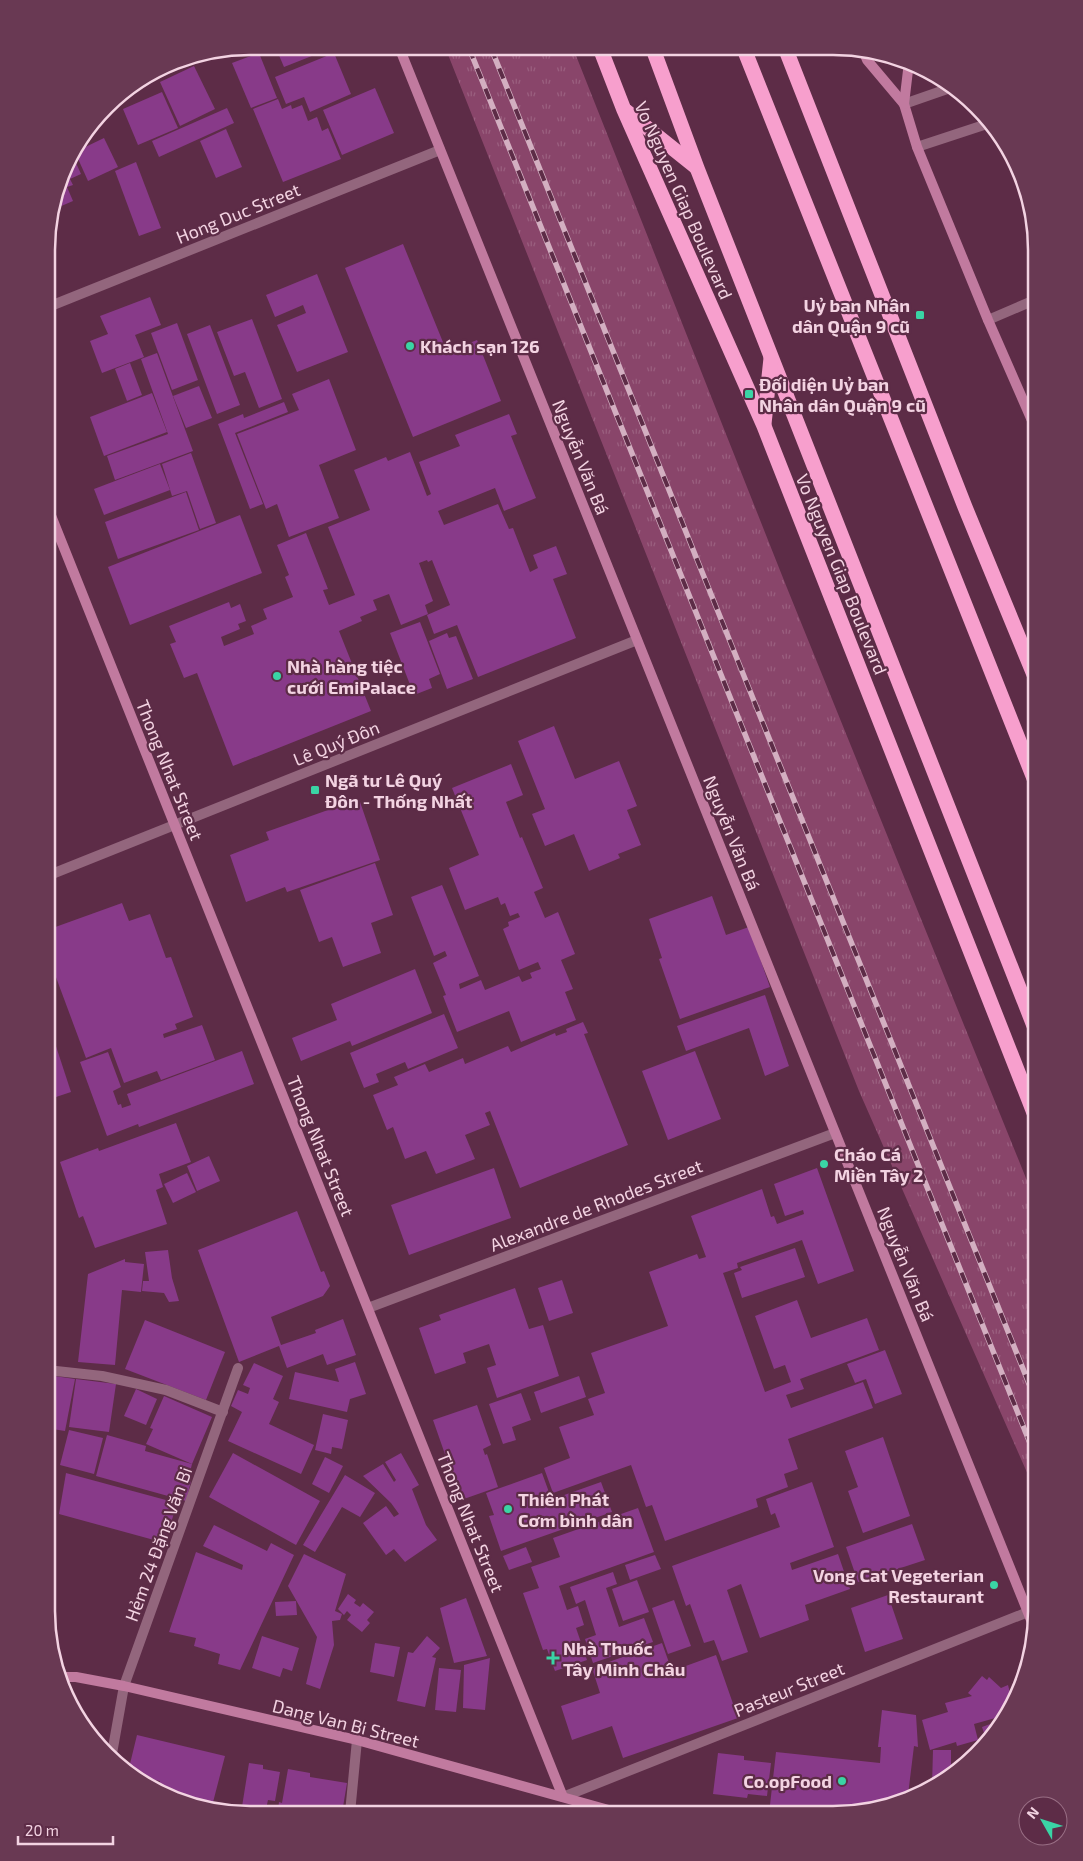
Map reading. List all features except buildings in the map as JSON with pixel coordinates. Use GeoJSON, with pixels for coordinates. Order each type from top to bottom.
{"type":"FeatureCollection","features":[{"type":"Feature","properties":{"kind":"highway","name":"Vo Nguyen Giap Boulevard"},"geometry":{"type":"LineString","coordinates":[[603,55],[624,110],[764,426],[1028,1098]]}},
{"type":"Feature","properties":{"kind":"highway","name":"Vo Nguyen Giap Boulevard"},"geometry":{"type":"LineString","coordinates":[[655,55],[697,168],[1028,1011]]}},
{"type":"Feature","properties":{"kind":"highway"},"geometry":{"type":"LineString","coordinates":[[746,55],[1028,763]]}},
{"type":"Feature","properties":{"kind":"highway"},"geometry":{"type":"LineString","coordinates":[[788,55],[961,498],[1028,660]]}},
{"type":"Feature","properties":{"kind":"highway"},"geometry":{"type":"LineString","coordinates":[[624,110],[697,168]]}},
{"type":"Feature","properties":{"kind":"highway"},"geometry":{"type":"LineString","coordinates":[[764,426],[771,354]]}},
{"type":"Feature","properties":{"kind":"main road","name":"Nguyễn Văn Bá"},"geometry":{"type":"LineString","coordinates":[[402,55],[1028,1612]]}},
{"type":"Feature","properties":{"kind":"main road"},"geometry":{"type":"LineString","coordinates":[[866,58],[904,104],[917,147],[1028,411]]}},
{"type":"Feature","properties":{"kind":"main road"},"geometry":{"type":"LineString","coordinates":[[904,104],[908,70]]}},
{"type":"Feature","properties":{"kind":"main road","name":"Thong Nhat Street"},"geometry":{"type":"LineString","coordinates":[[55,525],[564,1797]]}},
{"type":"Feature","properties":{"kind":"main road","name":"Dang Van Bi Street"},"geometry":{"type":"LineString","coordinates":[[66,1677],[76,1677],[124,1686],[357,1740],[595,1806]]}},
{"type":"Feature","properties":{"kind":"street"},"geometry":{"type":"LineString","coordinates":[[904,104],[945,90]]}},
{"type":"Feature","properties":{"kind":"street"},"geometry":{"type":"LineString","coordinates":[[917,147],[983,125]]}},
{"type":"Feature","properties":{"kind":"street","name":"Hong Duc Street"},"geometry":{"type":"LineString","coordinates":[[55,304],[440,150]]}},
{"type":"Feature","properties":{"kind":"street"},"geometry":{"type":"LineString","coordinates":[[988,320],[1028,302]]}},
{"type":"Feature","properties":{"kind":"street","name":"Lê Quý Đôn"},"geometry":{"type":"LineString","coordinates":[[55,873],[637,640]]}},
{"type":"Feature","properties":{"kind":"street","name":"Alexandre de Rhodes Street"},"geometry":{"type":"LineString","coordinates":[[368,1308],[835,1133]]}},
{"type":"Feature","properties":{"kind":"street","name":"Hẻm 24 Đặng Văn Bi"},"geometry":{"type":"LineString","coordinates":[[112,1749],[124,1686],[224,1412],[238,1368]]}},
{"type":"Feature","properties":{"kind":"street"},"geometry":{"type":"LineString","coordinates":[[55,1371],[102,1376],[166,1390],[224,1412]]}},
{"type":"Feature","properties":{"kind":"street","name":"Pasteur Street"},"geometry":{"type":"LineString","coordinates":[[564,1797],[1028,1612]]}},
{"type":"Feature","properties":{"kind":"street"},"geometry":{"type":"LineString","coordinates":[[351,1806],[357,1740]]}},
{"type":"Feature","properties":{"kind":"green space"},"geometry":{"type":"Polygon","coordinates":[[[448,55],[576,55],[785,583],[1028,1183],[1028,1475],[859,1091],[448,55]]]}},
{"type":"Feature","properties":{"kind":"railway"},"geometry":{"type":"LineString","coordinates":[[472,55],[1028,1438]]}},
{"type":"Feature","properties":{"kind":"railway"},"geometry":{"type":"LineString","coordinates":[[494,55],[1028,1381]]}},
{"type":"Feature","properties":{"kind":"place","name":"Uỷ ban Nhân dân Quận 9 cũ"},"geometry":{"type":"Point","coordinates":[920,315]}},
{"type":"Feature","properties":{"kind":"place","name":"Khách sạn 126"},"geometry":{"type":"Point","coordinates":[410,346]}},
{"type":"Feature","properties":{"kind":"place","name":"Đối diện Uỷ ban Nhân dân Quận 9 cũ"},"geometry":{"type":"Point","coordinates":[749,394]}},
{"type":"Feature","properties":{"kind":"place","name":"Nhà hàng tiệc cưới EmiPalace"},"geometry":{"type":"Point","coordinates":[277,676]}},
{"type":"Feature","properties":{"kind":"place","name":"Ngã tư Lê Quý Đôn - Thống Nhất"},"geometry":{"type":"Point","coordinates":[315,790]}},
{"type":"Feature","properties":{"kind":"place","name":"Cháo Cá Miền Tây 2"},"geometry":{"type":"Point","coordinates":[824,1164]}},
{"type":"Feature","properties":{"kind":"place","name":"Thiên Phát Cơm bình dân"},"geometry":{"type":"Point","coordinates":[508,1509]}},
{"type":"Feature","properties":{"kind":"place","name":"Vong Cat Vegeterian Restaurant"},"geometry":{"type":"Point","coordinates":[994,1585]}},
{"type":"Feature","properties":{"kind":"place","name":"Nhà Thuốc Tây Minh Châu"},"geometry":{"type":"Point","coordinates":[553,1658]}},
{"type":"Feature","properties":{"kind":"place","name":"Co.opFood"},"geometry":{"type":"Point","coordinates":[842,1781]}}]}
